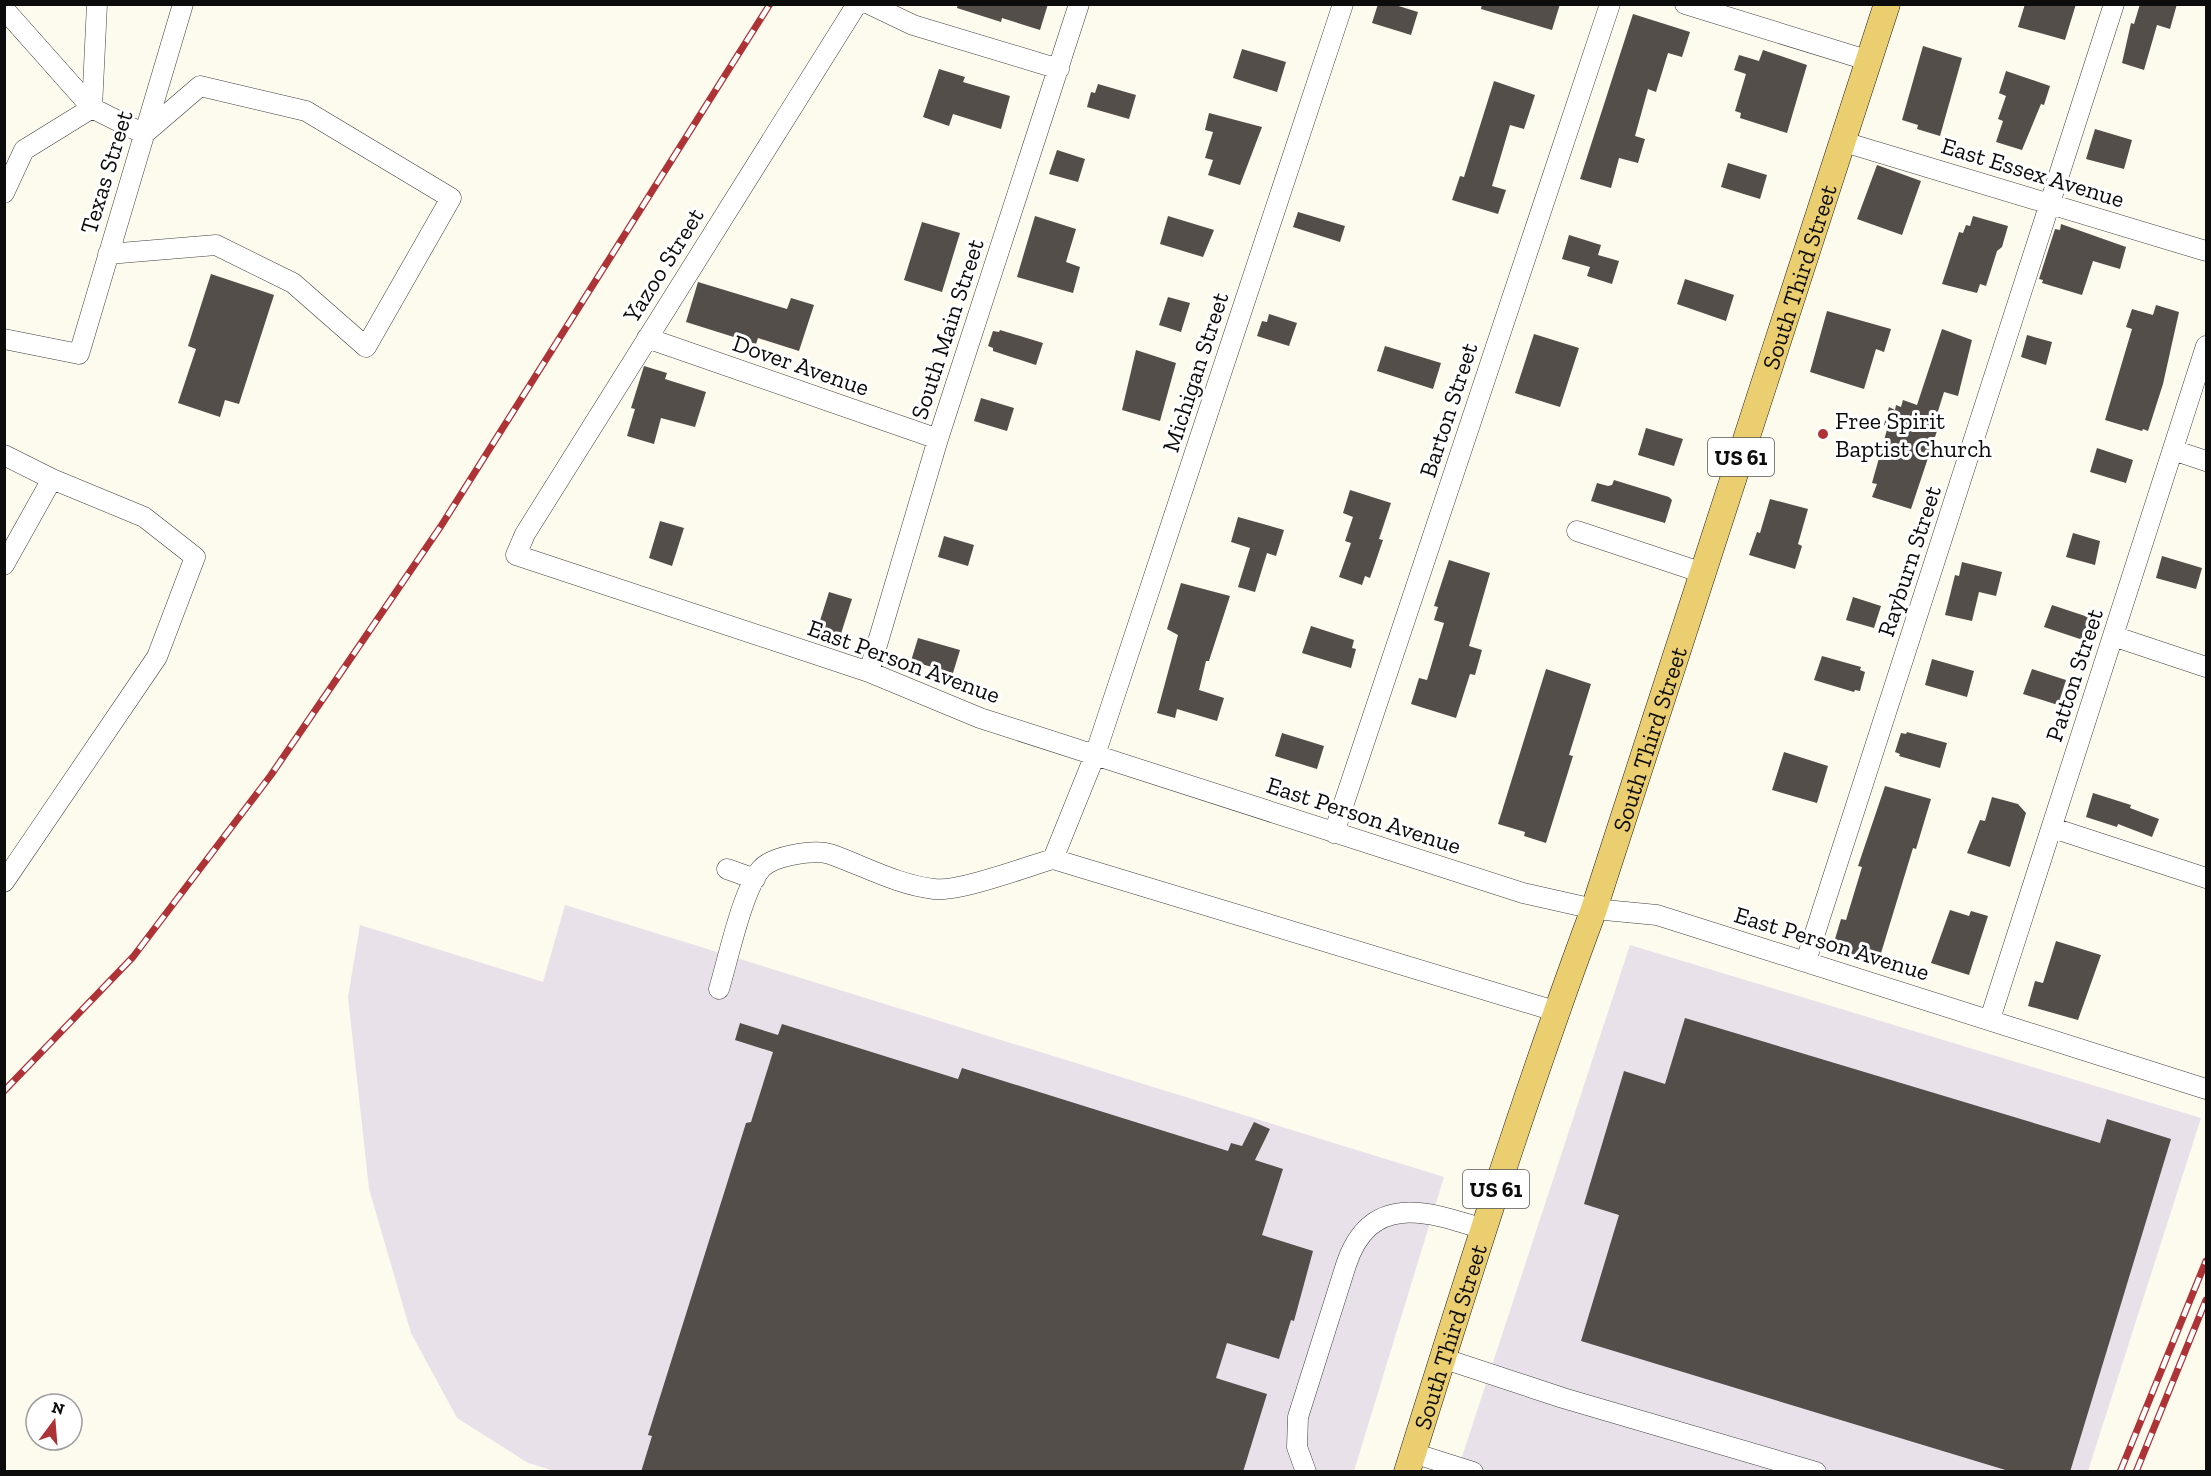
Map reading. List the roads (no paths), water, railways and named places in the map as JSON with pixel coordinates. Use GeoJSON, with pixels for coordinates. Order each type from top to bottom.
{"type":"FeatureCollection","features":[{"type":"Feature","properties":{"kind":"main road","name":"South Third Street"},"geometry":{"type":"LineString","coordinates":[[1410,1462],[1483,1229],[1556,1011],[1593,909],[1887,4]]}},
{"type":"Feature","properties":{"kind":"street"},"geometry":{"type":"LineString","coordinates":[[92,108],[98,4]]}},
{"type":"Feature","properties":{"kind":"street","name":"Texas Street"},"geometry":{"type":"LineString","coordinates":[[4,339],[79,354],[183,4]]}},
{"type":"Feature","properties":{"kind":"street","name":"Yazoo Street"},"geometry":{"type":"LineString","coordinates":[[516,555],[525,534],[857,4]]}},
{"type":"Feature","properties":{"kind":"street"},"geometry":{"type":"LineString","coordinates":[[869,4],[913,24],[1059,69]]}},
{"type":"Feature","properties":{"kind":"street","name":"South Main Street"},"geometry":{"type":"LineString","coordinates":[[868,672],[938,439],[1080,4]]}},
{"type":"Feature","properties":{"kind":"street","name":"Michigan Street"},"geometry":{"type":"LineString","coordinates":[[1053,859],[1095,755],[1343,4]]}},
{"type":"Feature","properties":{"kind":"street","name":"Barton Street"},"geometry":{"type":"LineString","coordinates":[[1334,833],[1610,4]]}},
{"type":"Feature","properties":{"kind":"street"},"geometry":{"type":"LineString","coordinates":[[1685,4],[1870,61]]}},
{"type":"Feature","properties":{"kind":"street","name":"Rayburn Street"},"geometry":{"type":"LineString","coordinates":[[1806,961],[2114,4]]}},
{"type":"Feature","properties":{"kind":"street"},"geometry":{"type":"LineString","coordinates":[[4,9],[92,108],[144,134],[200,86],[306,111],[451,198],[366,347],[293,282],[216,245],[108,254]]}},
{"type":"Feature","properties":{"kind":"street"},"geometry":{"type":"LineString","coordinates":[[4,193],[24,150],[92,108]]}},
{"type":"Feature","properties":{"kind":"street","name":"East Essex Avenue"},"geometry":{"type":"LineString","coordinates":[[1844,142],[2206,251]]}},
{"type":"Feature","properties":{"kind":"street","name":"Dover Avenue"},"geometry":{"type":"LineString","coordinates":[[647,338],[938,439]]}},
{"type":"Feature","properties":{"kind":"street","name":"Patton Street"},"geometry":{"type":"LineString","coordinates":[[1990,1019],[2206,346]]}},
{"type":"Feature","properties":{"kind":"street"},"geometry":{"type":"LineString","coordinates":[[2173,450],[2206,461]]}},
{"type":"Feature","properties":{"kind":"street"},"geometry":{"type":"LineString","coordinates":[[4,455],[52,479],[144,517],[195,557],[157,657],[4,882]]}},
{"type":"Feature","properties":{"kind":"street"},"geometry":{"type":"LineString","coordinates":[[4,565],[52,479]]}},
{"type":"Feature","properties":{"kind":"street"},"geometry":{"type":"LineString","coordinates":[[1577,531],[1703,573]]}},
{"type":"Feature","properties":{"kind":"street","name":"East Person Avenue"},"geometry":{"type":"LineString","coordinates":[[516,555],[868,672],[980,718],[1523,893],[1593,909],[1657,915],[2206,1089]]}},
{"type":"Feature","properties":{"kind":"street"},"geometry":{"type":"LineString","coordinates":[[2114,636],[2206,667]]}},
{"type":"Feature","properties":{"kind":"street"},"geometry":{"type":"LineString","coordinates":[[2053,828],[2206,879]]}},
{"type":"Feature","properties":{"kind":"street"},"geometry":{"type":"LineString","coordinates":[[718,989],[755,879],[761,868],[794,853],[826,853],[890,877],[935,890],[975,883],[1053,859],[1556,1011]]}},
{"type":"Feature","properties":{"kind":"street"},"geometry":{"type":"LineString","coordinates":[[727,869],[755,879]]}},
{"type":"Feature","properties":{"kind":"street"},"geometry":{"type":"LineString","coordinates":[[1306,1472],[1297,1447],[1298,1417],[1346,1264],[1356,1241],[1381,1218],[1411,1211],[1442,1215],[1483,1229]]}},
{"type":"Feature","properties":{"kind":"street"},"geometry":{"type":"LineString","coordinates":[[1442,1358],[1563,1398],[1816,1472]]}},
{"type":"Feature","properties":{"kind":"street"},"geometry":{"type":"LineString","coordinates":[[1410,1462],[1473,1472]]}},
{"type":"Feature","properties":{"kind":"railway"},"geometry":{"type":"LineString","coordinates":[[4,1091],[133,957],[271,775],[441,526],[770,4]]}},
{"type":"Feature","properties":{"kind":"railway"},"geometry":{"type":"LineString","coordinates":[[2120,1472],[2206,1261]]}},
{"type":"Feature","properties":{"kind":"railway"},"geometry":{"type":"LineString","coordinates":[[2136,1472],[2206,1300]]}},
{"type":"Feature","properties":{"kind":"place","name":"Free Spirit Baptist Church"},"geometry":{"type":"Point","coordinates":[1823,434]}}]}
